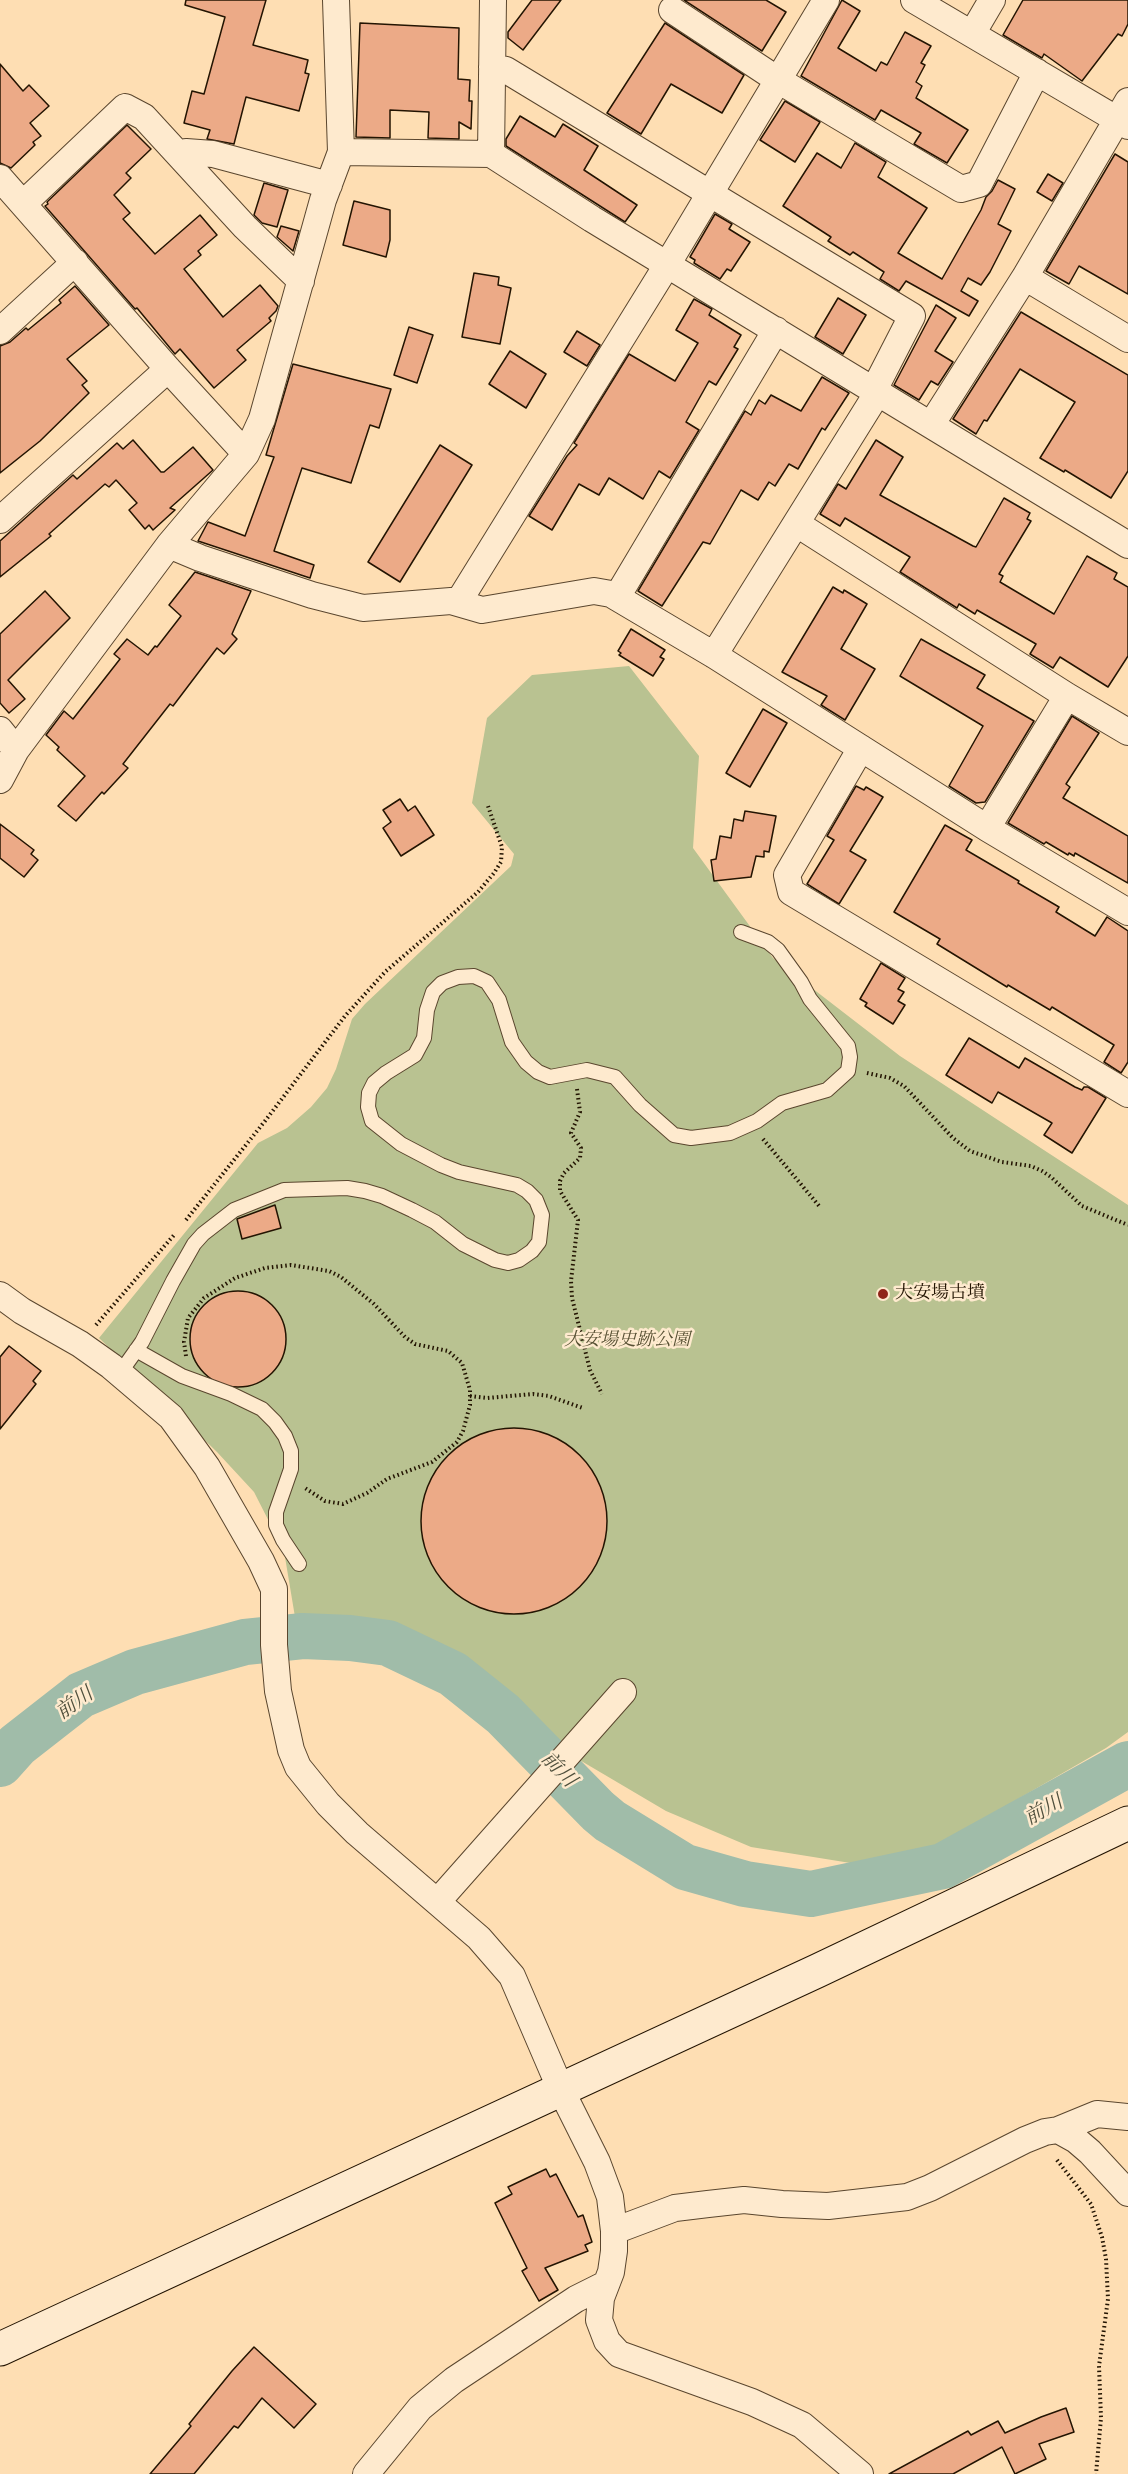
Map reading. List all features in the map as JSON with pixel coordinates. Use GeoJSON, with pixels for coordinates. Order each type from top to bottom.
{"type":"FeatureCollection","features":[{"type":"Feature","properties":{"kind":"street"},"geometry":{"type":"LineString","coordinates":[[0,780],[8,740],[246,454],[262,419],[329,185],[341,152],[336,0]]}},
{"type":"Feature","properties":{"kind":"street"},"geometry":{"type":"LineString","coordinates":[[491,154],[494,0]]}},
{"type":"Feature","properties":{"kind":"street"},"geometry":{"type":"LineString","coordinates":[[459,601],[667,265],[826,0]]}},
{"type":"Feature","properties":{"kind":"street"},"geometry":{"type":"LineString","coordinates":[[914,0],[1037,72],[1124,115],[932,424]]}},
{"type":"Feature","properties":{"kind":"street"},"geometry":{"type":"LineString","coordinates":[[972,34],[992,0]]}},
{"type":"Feature","properties":{"kind":"street"},"geometry":{"type":"LineString","coordinates":[[672,10],[778,80],[961,189],[980,184],[1037,72]]}},
{"type":"Feature","properties":{"kind":"street"},"geometry":{"type":"LineString","coordinates":[[492,67],[506,70],[912,316],[876,391],[797,524],[714,655]]}},
{"type":"Feature","properties":{"kind":"street"},"geometry":{"type":"LineString","coordinates":[[24,203],[125,107],[144,117],[245,227],[301,281]]}},
{"type":"Feature","properties":{"kind":"street"},"geometry":{"type":"LineString","coordinates":[[178,155],[186,152],[213,154],[329,185]]}},
{"type":"Feature","properties":{"kind":"street"},"geometry":{"type":"LineString","coordinates":[[341,152],[491,154],[667,265],[1128,545]]}},
{"type":"Feature","properties":{"kind":"street"},"geometry":{"type":"LineString","coordinates":[[0,178],[246,454]]}},
{"type":"Feature","properties":{"kind":"street"},"geometry":{"type":"LineString","coordinates":[[0,331],[75,262]]}},
{"type":"Feature","properties":{"kind":"street"},"geometry":{"type":"LineString","coordinates":[[1025,277],[1128,339]]}},
{"type":"Feature","properties":{"kind":"street"},"geometry":{"type":"LineString","coordinates":[[617,597],[776,330]]}},
{"type":"Feature","properties":{"kind":"street"},"geometry":{"type":"LineString","coordinates":[[0,520],[168,369]]}},
{"type":"Feature","properties":{"kind":"street"},"geometry":{"type":"LineString","coordinates":[[797,524],[1067,696],[1128,732]]}},
{"type":"Feature","properties":{"kind":"street"},"geometry":{"type":"LineString","coordinates":[[169,545],[200,558],[312,595],[363,608],[459,601],[482,610],[603,591],[714,655],[987,828],[1128,912]]}},
{"type":"Feature","properties":{"kind":"street"},"geometry":{"type":"LineString","coordinates":[[987,828],[1067,696]]}},
{"type":"Feature","properties":{"kind":"street"},"geometry":{"type":"LineString","coordinates":[[861,748],[787,876],[791,892],[1128,1094]]}},
{"type":"Feature","properties":{"kind":"street"},"geometry":{"type":"LineString","coordinates":[[0,1295],[21,1311],[80,1344],[120,1373],[171,1417],[207,1467],[261,1561],[274,1590],[274,1645],[278,1691],[291,1750],[298,1767],[328,1804],[357,1833],[491,1949],[512,1976],[545,2048],[561,2090],[597,2162],[610,2197],[614,2231],[611,2272],[601,2298],[598,2320],[607,2342],[619,2354],[752,2402],[802,2425],[860,2474]]}},
{"type":"Feature","properties":{"kind":"street"},"geometry":{"type":"LineString","coordinates":[[438,1901],[624,1692]]}},
{"type":"Feature","properties":{"kind":"street"},"geometry":{"type":"LineString","coordinates":[[0,2349],[561,2090],[1128,1823]]}},
{"type":"Feature","properties":{"kind":"street"},"geometry":{"type":"LineString","coordinates":[[614,2231],[675,2208],[708,2204],[744,2200],[828,2206],[907,2197],[1047,2133],[1097,2114],[1128,2117]]}},
{"type":"Feature","properties":{"kind":"street"},"geometry":{"type":"LineString","coordinates":[[1047,2133],[1076,2140],[1128,2193]]}},
{"type":"Feature","properties":{"kind":"street"},"geometry":{"type":"LineString","coordinates":[[366,2474],[420,2408],[454,2380],[576,2299],[606,2284]]}},
{"type":"Feature","properties":{"kind":"lane"},"geometry":{"type":"LineString","coordinates":[[120,1373],[136,1350],[194,1244],[234,1210],[284,1190],[347,1188],[365,1191],[382,1196],[435,1222],[463,1244],[495,1260],[508,1263],[519,1260],[532,1251],[539,1242],[542,1215],[536,1200],[527,1191],[517,1185],[459,1172],[441,1165],[401,1144],[372,1121],[368,1107],[369,1093],[374,1083],[386,1072],[416,1055],[424,1038],[427,1010],[433,992],[442,983],[474,976],[487,982],[499,1000],[512,1042],[520,1055],[538,1072],[550,1077],[587,1070],[615,1077],[640,1105],[674,1135],[691,1138],[730,1133],[751,1124],[782,1103],[827,1090],[848,1071],[850,1057],[848,1046],[810,999],[786,960],[768,942],[741,932]]}},
{"type":"Feature","properties":{"kind":"lane"},"geometry":{"type":"LineString","coordinates":[[136,1350],[164,1368],[231,1394],[262,1409],[275,1422],[285,1436],[291,1451],[289,1476],[276,1512],[276,1525],[298,1564]]}},
{"type":"Feature","properties":{"kind":"path"},"geometry":{"type":"LineString","coordinates":[[80,1344],[173,1236],[345,1016],[385,972],[478,892],[494,873],[501,862],[502,847],[488,806]]}},
{"type":"Feature","properties":{"kind":"path"},"geometry":{"type":"LineString","coordinates":[[848,1071],[879,1075],[904,1086],[961,1145],[981,1156],[1031,1166],[1042,1171],[1082,1206],[1128,1225]]}},
{"type":"Feature","properties":{"kind":"path"},"geometry":{"type":"LineString","coordinates":[[568,1074],[580,1098],[580,1112],[571,1133],[581,1148],[580,1158],[564,1173],[560,1191],[578,1220],[571,1281],[572,1298],[590,1370],[602,1394]]}},
{"type":"Feature","properties":{"kind":"path"},"geometry":{"type":"LineString","coordinates":[[751,1124],[820,1207]]}},
{"type":"Feature","properties":{"kind":"path"},"geometry":{"type":"LineString","coordinates":[[193,1380],[184,1342],[188,1318],[195,1307],[204,1298],[235,1278],[265,1268],[291,1264],[329,1271],[341,1277],[374,1304],[405,1337],[415,1344],[448,1351],[462,1363],[470,1396],[467,1418],[457,1442],[432,1462],[387,1479],[344,1504],[325,1501],[289,1476]]}},
{"type":"Feature","properties":{"kind":"path"},"geometry":{"type":"LineString","coordinates":[[470,1396],[487,1398],[533,1394],[549,1396],[583,1408]]}},
{"type":"Feature","properties":{"kind":"path"},"geometry":{"type":"LineString","coordinates":[[1047,2133],[1091,2204],[1102,2237],[1108,2300],[1099,2366],[1101,2418],[1096,2474]]}},
{"type":"Feature","properties":{"kind":"green space","name":"大安場史跡公園"},"geometry":{"type":"Polygon","coordinates":[[[629,666],[699,756],[693,848],[773,958],[900,1056],[1128,1205],[1128,1732],[1106,1748],[935,1847],[863,1865],[751,1847],[666,1811],[522,1726],[350,1645],[296,1623],[284,1551],[254,1492],[217,1452],[99,1338],[258,1143],[287,1128],[311,1107],[327,1088],[336,1069],[352,1019],[365,1004],[511,866],[514,854],[472,803],[487,718],[532,675],[629,666]]]}},
{"type":"Feature","properties":{"kind":"building"},"geometry":{"type":"Polygon","coordinates":[[[186,0],[266,0],[253,45],[308,60],[305,73],[309,74],[299,111],[246,97],[234,144],[207,139],[210,130],[184,123],[192,91],[204,94],[225,17],[185,5],[186,0]]]}},
{"type":"Feature","properties":{"kind":"building"},"geometry":{"type":"Polygon","coordinates":[[[532,0],[561,0],[523,50],[508,38],[508,32],[532,0]]]}},
{"type":"Feature","properties":{"kind":"building"},"geometry":{"type":"Polygon","coordinates":[[[684,0],[766,0],[786,12],[762,51],[684,0]]]}},
{"type":"Feature","properties":{"kind":"building"},"geometry":{"type":"Polygon","coordinates":[[[842,0],[860,11],[838,48],[876,71],[881,62],[887,65],[905,32],[931,46],[921,63],[925,65],[916,82],[922,86],[916,98],[968,130],[947,163],[914,144],[921,133],[881,110],[875,120],[801,76],[842,0]]]}},
{"type":"Feature","properties":{"kind":"building"},"geometry":{"type":"Polygon","coordinates":[[[1023,0],[1128,0],[1128,24],[1122,36],[1118,34],[1082,81],[1044,54],[1042,58],[1003,35],[1023,0]]]}},
{"type":"Feature","properties":{"kind":"building"},"geometry":{"type":"Polygon","coordinates":[[[360,23],[459,28],[458,79],[470,80],[471,129],[459,122],[459,139],[428,138],[429,112],[390,110],[390,138],[356,137],[360,23]]]}},
{"type":"Feature","properties":{"kind":"building"},"geometry":{"type":"Polygon","coordinates":[[[665,23],[744,75],[722,113],[671,84],[641,134],[607,113],[665,23]]]}},
{"type":"Feature","properties":{"kind":"building"},"geometry":{"type":"Polygon","coordinates":[[[0,64],[23,91],[29,85],[49,106],[30,123],[41,136],[11,168],[0,163],[0,64]]]}},
{"type":"Feature","properties":{"kind":"building"},"geometry":{"type":"Polygon","coordinates":[[[785,101],[820,122],[795,162],[760,140],[785,101]]]}},
{"type":"Feature","properties":{"kind":"building"},"geometry":{"type":"Polygon","coordinates":[[[520,116],[555,137],[563,124],[598,146],[584,170],[637,205],[625,222],[506,146],[506,139],[520,116]]]}},
{"type":"Feature","properties":{"kind":"building"},"geometry":{"type":"Polygon","coordinates":[[[127,125],[151,149],[126,173],[131,178],[114,195],[130,213],[123,219],[155,254],[200,215],[217,235],[198,251],[201,255],[184,269],[223,317],[260,285],[278,306],[269,318],[271,321],[237,350],[246,360],[214,388],[180,349],[175,354],[137,308],[135,309],[45,206],[127,125]]]}},
{"type":"Feature","properties":{"kind":"building"},"geometry":{"type":"Polygon","coordinates":[[[855,143],[886,162],[878,177],[927,208],[898,253],[942,279],[986,197],[998,180],[1015,189],[998,224],[1011,231],[990,272],[981,285],[968,278],[961,291],[978,301],[969,316],[906,281],[899,291],[880,279],[884,272],[853,252],[850,255],[828,241],[831,237],[783,206],[817,153],[841,168],[855,143]]]}},
{"type":"Feature","properties":{"kind":"building"},"geometry":{"type":"Polygon","coordinates":[[[1115,154],[1128,162],[1128,294],[1079,266],[1069,284],[1046,271],[1115,154]]]}},
{"type":"Feature","properties":{"kind":"building"},"geometry":{"type":"Polygon","coordinates":[[[1048,174],[1063,183],[1052,201],[1037,192],[1048,174]]]}},
{"type":"Feature","properties":{"kind":"building"},"geometry":{"type":"Polygon","coordinates":[[[264,183],[288,190],[277,227],[262,223],[254,215],[264,183]]]}},
{"type":"Feature","properties":{"kind":"building"},"geometry":{"type":"Polygon","coordinates":[[[354,201],[390,210],[390,240],[386,257],[343,245],[354,201]]]}},
{"type":"Feature","properties":{"kind":"building"},"geometry":{"type":"Polygon","coordinates":[[[715,214],[732,224],[729,229],[750,242],[731,271],[727,269],[720,279],[694,263],[695,260],[690,257],[715,214]]]}},
{"type":"Feature","properties":{"kind":"building"},"geometry":{"type":"Polygon","coordinates":[[[281,226],[299,231],[293,251],[277,237],[281,226]]]}},
{"type":"Feature","properties":{"kind":"building"},"geometry":{"type":"Polygon","coordinates":[[[474,273],[499,277],[498,285],[511,288],[500,344],[462,337],[474,273]]]}},
{"type":"Feature","properties":{"kind":"building"},"geometry":{"type":"Polygon","coordinates":[[[75,286],[109,325],[67,359],[87,381],[82,385],[89,393],[40,441],[0,473],[0,346],[10,342],[26,328],[28,330],[61,303],[59,300],[75,286]]]}},
{"type":"Feature","properties":{"kind":"building"},"geometry":{"type":"Polygon","coordinates":[[[838,298],[866,315],[843,354],[815,337],[838,298]]]}},
{"type":"Feature","properties":{"kind":"building"},"geometry":{"type":"Polygon","coordinates":[[[694,299],[712,309],[709,315],[741,335],[734,347],[738,349],[716,385],[709,381],[686,422],[699,430],[670,478],[659,471],[643,499],[609,478],[599,495],[579,484],[552,530],[529,516],[567,456],[577,445],[574,443],[629,354],[675,381],[698,343],[676,330],[694,299]]]}},
{"type":"Feature","properties":{"kind":"building"},"geometry":{"type":"Polygon","coordinates":[[[936,305],[956,318],[935,351],[953,362],[938,385],[931,381],[919,400],[894,385],[936,305]]]}},
{"type":"Feature","properties":{"kind":"building"},"geometry":{"type":"Polygon","coordinates":[[[1021,312],[1128,375],[1128,471],[1111,498],[1065,470],[1064,472],[1040,458],[1075,402],[1020,369],[987,421],[984,420],[976,434],[953,419],[1021,312]]]}},
{"type":"Feature","properties":{"kind":"building"},"geometry":{"type":"Polygon","coordinates":[[[409,327],[433,335],[417,383],[394,375],[409,327]]]}},
{"type":"Feature","properties":{"kind":"building"},"geometry":{"type":"Polygon","coordinates":[[[577,331],[600,345],[587,366],[564,352],[577,331]]]}},
{"type":"Feature","properties":{"kind":"building"},"geometry":{"type":"Polygon","coordinates":[[[510,351],[546,374],[526,408],[489,384],[510,351]]]}},
{"type":"Feature","properties":{"kind":"building"},"geometry":{"type":"Polygon","coordinates":[[[293,364],[391,389],[379,428],[370,425],[351,483],[302,468],[274,551],[314,565],[310,578],[198,541],[208,522],[245,536],[274,457],[266,455],[293,364]]]}},
{"type":"Feature","properties":{"kind":"building"},"geometry":{"type":"Polygon","coordinates":[[[822,377],[849,393],[825,430],[822,428],[798,469],[789,464],[775,486],[769,482],[758,500],[741,490],[710,544],[703,542],[662,606],[638,591],[745,411],[751,415],[759,400],[765,404],[771,395],[801,411],[822,377]]]}},
{"type":"Feature","properties":{"kind":"building"},"geometry":{"type":"Polygon","coordinates":[[[133,440],[161,472],[164,472],[193,447],[213,470],[170,508],[175,510],[153,530],[149,525],[145,529],[129,510],[137,503],[116,480],[109,487],[105,484],[49,534],[51,536],[0,577],[0,541],[73,475],[77,479],[117,443],[123,449],[133,440]]]}},
{"type":"Feature","properties":{"kind":"building"},"geometry":{"type":"Polygon","coordinates":[[[876,440],[903,457],[880,495],[973,546],[976,547],[1004,498],[1030,513],[1027,519],[1031,521],[999,574],[1003,576],[1000,582],[1054,614],[1087,556],[1117,573],[1114,579],[1128,587],[1128,656],[1108,687],[1060,657],[1053,668],[1030,654],[1036,644],[977,610],[975,614],[959,604],[957,608],[900,572],[910,557],[845,518],[840,526],[820,514],[838,484],[846,489],[876,440]]]}},
{"type":"Feature","properties":{"kind":"building"},"geometry":{"type":"Polygon","coordinates":[[[440,445],[472,465],[400,582],[368,562],[440,445]]]}},
{"type":"Feature","properties":{"kind":"building"},"geometry":{"type":"Polygon","coordinates":[[[195,572],[251,591],[232,634],[237,639],[224,654],[217,648],[173,706],[170,704],[123,764],[128,768],[76,821],[58,806],[85,776],[57,750],[59,747],[46,735],[64,711],[73,719],[120,659],[114,654],[127,639],[148,655],[155,646],[157,647],[181,616],[169,605],[195,572]]]}},
{"type":"Feature","properties":{"kind":"building"},"geometry":{"type":"Polygon","coordinates":[[[833,587],[843,593],[844,590],[867,604],[841,649],[875,669],[845,720],[821,705],[827,696],[782,672],[833,587]]]}},
{"type":"Feature","properties":{"kind":"building"},"geometry":{"type":"Polygon","coordinates":[[[45,591],[70,618],[8,680],[25,699],[9,713],[0,703],[0,634],[45,591]]]}},
{"type":"Feature","properties":{"kind":"building"},"geometry":{"type":"Polygon","coordinates":[[[631,629],[665,650],[660,657],[664,659],[653,676],[619,655],[621,653],[618,651],[631,629]]]}},
{"type":"Feature","properties":{"kind":"building"},"geometry":{"type":"Polygon","coordinates":[[[921,639],[985,675],[977,688],[1034,721],[985,802],[976,803],[949,786],[983,726],[900,676],[921,639]]]}},
{"type":"Feature","properties":{"kind":"building"},"geometry":{"type":"Polygon","coordinates":[[[763,709],[787,723],[750,787],[726,773],[763,709]]]}},
{"type":"Feature","properties":{"kind":"building"},"geometry":{"type":"Polygon","coordinates":[[[1072,716],[1099,733],[1066,784],[1070,787],[1063,798],[1128,836],[1128,883],[1075,853],[1074,856],[1069,853],[1068,855],[1008,823],[1072,716]]]}},
{"type":"Feature","properties":{"kind":"building"},"geometry":{"type":"Polygon","coordinates":[[[856,786],[864,790],[866,787],[883,797],[850,851],[866,860],[839,904],[807,884],[834,840],[827,836],[856,786]]]}},
{"type":"Feature","properties":{"kind":"building"},"geometry":{"type":"Polygon","coordinates":[[[400,799],[408,811],[415,806],[434,835],[401,856],[383,828],[391,822],[383,810],[400,799]]]}},
{"type":"Feature","properties":{"kind":"building"},"geometry":{"type":"Polygon","coordinates":[[[745,811],[776,816],[769,852],[764,851],[764,857],[756,856],[751,877],[714,881],[711,860],[716,859],[720,836],[731,838],[734,819],[743,821],[745,811]]]}},
{"type":"Feature","properties":{"kind":"building"},"geometry":{"type":"Polygon","coordinates":[[[0,824],[34,850],[31,854],[38,860],[24,877],[0,858],[0,824]]]}},
{"type":"Feature","properties":{"kind":"building"},"geometry":{"type":"Polygon","coordinates":[[[945,825],[972,840],[966,850],[1059,907],[1056,912],[1095,936],[1107,917],[1128,931],[1128,1062],[1121,1073],[1104,1062],[1114,1045],[1052,1007],[1050,1010],[1008,985],[1007,987],[937,944],[940,939],[894,912],[945,825]]]}},
{"type":"Feature","properties":{"kind":"building"},"geometry":{"type":"Polygon","coordinates":[[[881,963],[905,978],[898,989],[904,992],[898,1001],[905,1005],[893,1024],[865,1006],[867,1003],[860,999],[881,963]]]}},
{"type":"Feature","properties":{"kind":"building"},"geometry":{"type":"Polygon","coordinates":[[[969,1038],[1019,1068],[1025,1058],[1075,1087],[1082,1090],[1088,1087],[1106,1098],[1072,1153],[1044,1135],[1052,1123],[998,1092],[992,1103],[946,1075],[969,1038]]]}},
{"type":"Feature","properties":{"kind":"building"},"geometry":{"type":"Polygon","coordinates":[[[275,1205],[281,1228],[242,1239],[237,1219],[275,1205]]]}},
{"type":"Feature","properties":{"kind":"building"},"geometry":{"type":"Polygon","coordinates":[[[229,1291],[247,1291],[265,1299],[278,1312],[286,1330],[283,1358],[265,1379],[247,1387],[229,1387],[211,1379],[198,1366],[190,1348],[190,1330],[198,1312],[211,1299],[229,1291]]]}},
{"type":"Feature","properties":{"kind":"building"},"geometry":{"type":"Polygon","coordinates":[[[9,1346],[41,1371],[33,1381],[36,1384],[0,1429],[0,1357],[9,1346]]]}},
{"type":"Feature","properties":{"kind":"building"},"geometry":{"type":"Polygon","coordinates":[[[514,1428],[550,1435],[580,1455],[600,1485],[607,1521],[600,1557],[580,1587],[550,1607],[514,1614],[478,1607],[448,1587],[428,1557],[421,1521],[428,1485],[448,1455],[478,1435],[514,1428]]]}},
{"type":"Feature","properties":{"kind":"building"},"geometry":{"type":"Polygon","coordinates":[[[546,2169],[550,2177],[556,2174],[578,2217],[583,2215],[592,2242],[585,2245],[588,2251],[545,2268],[558,2290],[539,2301],[522,2271],[527,2268],[495,2203],[512,2194],[508,2187],[546,2169]]]}},
{"type":"Feature","properties":{"kind":"building"},"geometry":{"type":"Polygon","coordinates":[[[254,2347],[316,2404],[294,2428],[262,2398],[238,2428],[234,2426],[194,2474],[150,2474],[191,2426],[189,2424],[232,2371],[254,2347]]]}},
{"type":"Feature","properties":{"kind":"building"},"geometry":{"type":"Polygon","coordinates":[[[1066,2408],[1074,2432],[1039,2444],[1046,2459],[1015,2474],[1002,2447],[953,2474],[889,2474],[968,2431],[971,2435],[998,2421],[1005,2433],[1066,2408]]]}},
{"type":"Feature","properties":{"kind":"waterway","name":"前川"},"geometry":{"type":"LineString","coordinates":[[0,1764],[17,1745],[81,1695],[135,1672],[245,1642],[303,1636],[350,1638],[388,1643],[453,1674],[503,1714],[610,1821],[685,1867],[745,1884],[811,1894],[943,1866],[1128,1764]]}},
{"type":"Feature","properties":{"kind":"place","name":"大安場古墳"},"geometry":{"type":"Point","coordinates":[883,1294]}}]}
